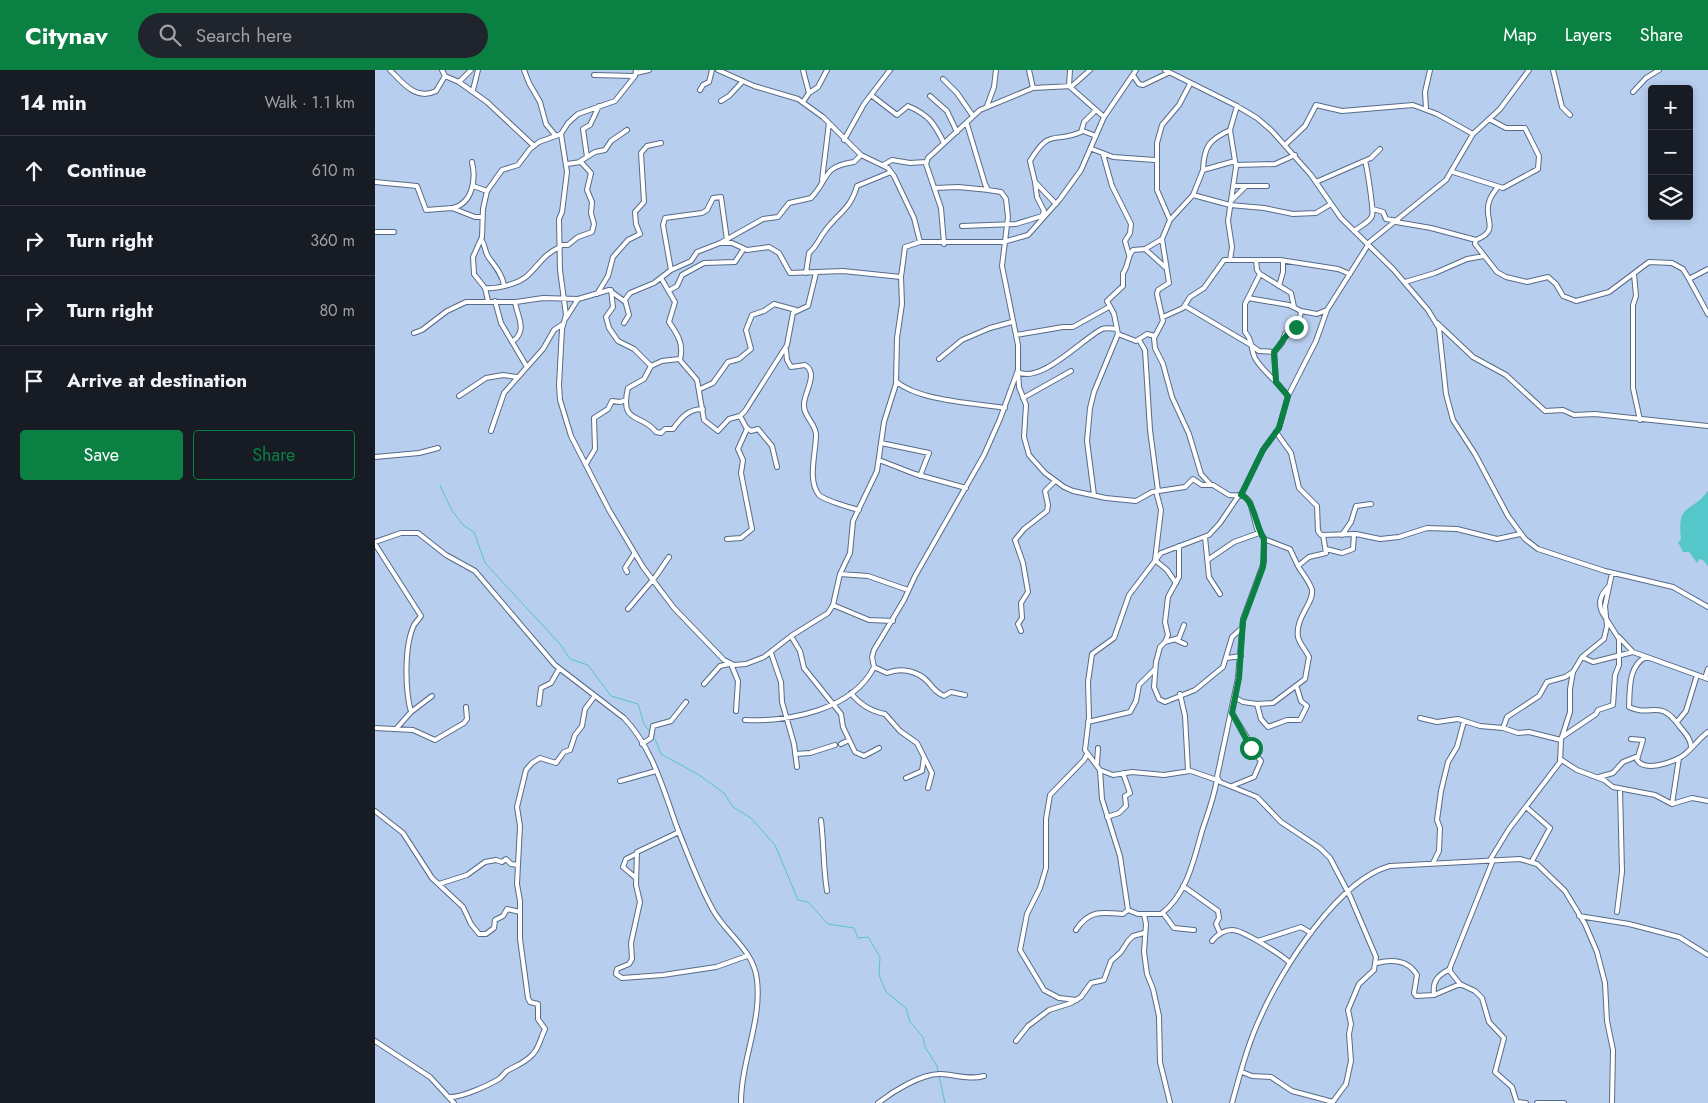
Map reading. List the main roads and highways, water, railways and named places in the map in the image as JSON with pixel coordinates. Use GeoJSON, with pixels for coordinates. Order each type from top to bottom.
{"type":"FeatureCollection","features":[{"type":"Feature","properties":{"kind":"waterway"},"geometry":{"type":"LineString","coordinates":[[440,485],[451,509],[463,525],[474,532],[485,563],[560,644],[570,659],[588,665],[611,696],[638,704],[644,724],[650,732]]}},
{"type":"Feature","properties":{"kind":"waterway"},"geometry":{"type":"LineString","coordinates":[[655,739],[661,754],[699,775],[724,793],[733,807],[751,818],[775,845],[798,900],[808,902],[828,924],[854,928],[858,938],[868,937],[880,957],[879,975],[886,992],[906,1008],[910,1022],[923,1037],[925,1047],[937,1066],[938,1072]]}},
{"type":"Feature","properties":{"kind":"waterway"},"geometry":{"type":"LineString","coordinates":[[939,1076],[945,1103]]}}]}
